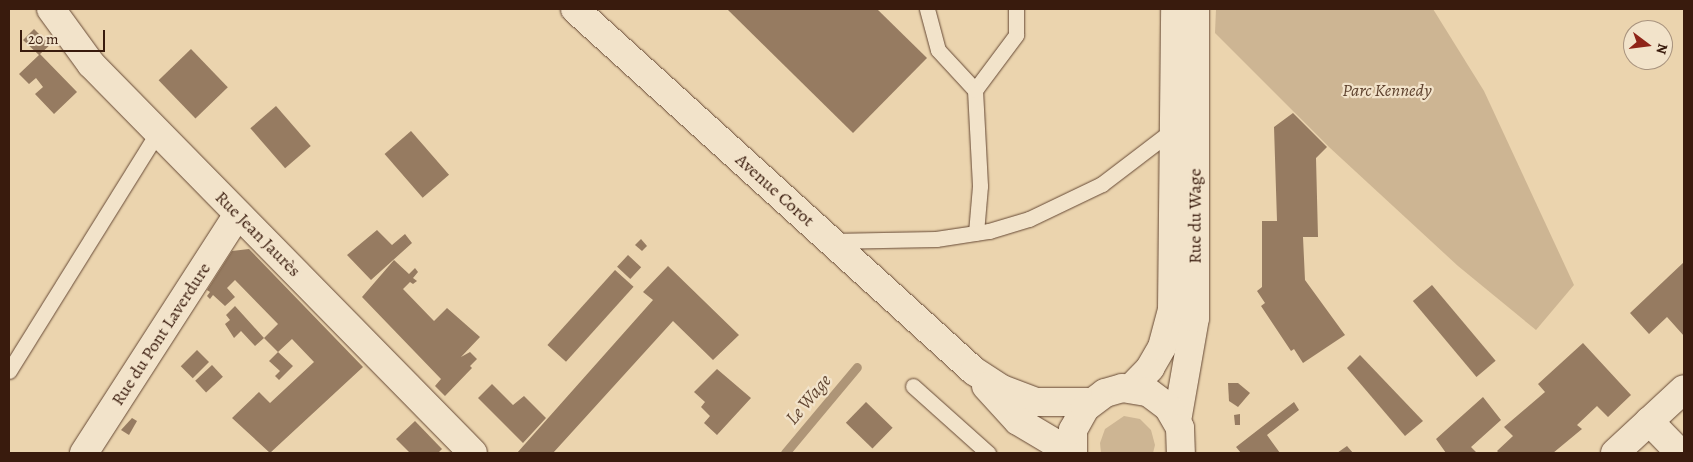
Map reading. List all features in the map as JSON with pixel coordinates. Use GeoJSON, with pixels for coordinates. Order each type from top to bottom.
{"type":"FeatureCollection","features":[{"type":"Feature","properties":{"kind":"street","name":"Rue Jean Jaurès"},"geometry":{"type":"LineString","coordinates":[[51,9],[86,58],[473,453]]}},
{"type":"Feature","properties":{"kind":"street","name":"Avenue Corot"},"geometry":{"type":"LineString","coordinates":[[575,9],[974,372],[1018,421],[1072,453]]}},
{"type":"Feature","properties":{"kind":"street","name":"Rue du Wage"},"geometry":{"type":"LineString","coordinates":[[1131,388],[1156,358],[1170,323],[1175,9]]}},
{"type":"Feature","properties":{"kind":"street","name":"Rue du Wage"},"geometry":{"type":"LineString","coordinates":[[1177,421],[1195,318],[1195,9]]}},
{"type":"Feature","properties":{"kind":"street","name":"Rue du Pont Laverdure"},"geometry":{"type":"LineString","coordinates":[[84,453],[238,214]]}},
{"type":"Feature","properties":{"kind":"street","name":"Avenue Corot"},"geometry":{"type":"LineString","coordinates":[[974,372],[1002,389],[1036,402],[1090,402]]}},
{"type":"Feature","properties":{"kind":"street","name":"Avenue Corot"},"geometry":{"type":"LineString","coordinates":[[1072,453],[1072,438],[1076,422],[1090,402],[1105,393],[1131,388],[1155,396],[1177,421]]}},
{"type":"Feature","properties":{"kind":"street"},"geometry":{"type":"LineString","coordinates":[[1615,453],[1684,389]]}},
{"type":"Feature","properties":{"kind":"street"},"geometry":{"type":"LineString","coordinates":[[1177,421],[1181,453]]}},
{"type":"Feature","properties":{"kind":"street"},"geometry":{"type":"LineString","coordinates":[[1649,421],[1680,453]]}},
{"type":"Feature","properties":{"kind":"lane"},"geometry":{"type":"LineString","coordinates":[[927,9],[938,50],[975,90]]}},
{"type":"Feature","properties":{"kind":"lane"},"geometry":{"type":"LineString","coordinates":[[976,233],[980,186],[975,90],[1016,35],[1016,9]]}},
{"type":"Feature","properties":{"kind":"lane"},"geometry":{"type":"LineString","coordinates":[[830,240],[909,242],[976,233],[1029,219],[1079,198],[1102,184],[1174,129]]}},
{"type":"Feature","properties":{"kind":"lane"},"geometry":{"type":"LineString","coordinates":[[9,370],[158,132]]}},
{"type":"Feature","properties":{"kind":"lane"},"geometry":{"type":"LineString","coordinates":[[913,386],[988,453]]}},
{"type":"Feature","properties":{"kind":"green space","name":"Parc Kennedy"},"geometry":{"type":"Polygon","coordinates":[[[1216,9],[1433,9],[1484,91],[1574,285],[1536,330],[1458,266],[1329,147],[1215,33],[1216,9]]]}},
{"type":"Feature","properties":{"kind":"green space"},"geometry":{"type":"Polygon","coordinates":[[[1124,416],[1140,419],[1151,430],[1155,445],[1153,453],[1101,453],[1100,443],[1105,429],[1124,416]]]}},
{"type":"Feature","properties":{"kind":"building"},"geometry":{"type":"Polygon","coordinates":[[[727,9],[877,9],[927,58],[853,133],[727,9]]]}},
{"type":"Feature","properties":{"kind":"building"},"geometry":{"type":"Polygon","coordinates":[[[34,29],[50,45],[40,54],[77,92],[54,114],[35,94],[43,87],[36,78],[29,84],[19,74],[39,55],[23,40],[34,29]]]}},
{"type":"Feature","properties":{"kind":"building"},"geometry":{"type":"Polygon","coordinates":[[[191,49],[228,87],[195,118],[159,80],[191,49]]]}},
{"type":"Feature","properties":{"kind":"building"},"geometry":{"type":"Polygon","coordinates":[[[276,106],[311,146],[285,168],[250,128],[276,106]]]}},
{"type":"Feature","properties":{"kind":"building"},"geometry":{"type":"Polygon","coordinates":[[[1293,113],[1327,147],[1316,158],[1318,237],[1303,237],[1305,280],[1345,335],[1303,363],[1294,349],[1291,351],[1261,306],[1265,303],[1257,291],[1262,287],[1262,221],[1277,221],[1274,127],[1293,113]]]}},
{"type":"Feature","properties":{"kind":"building"},"geometry":{"type":"Polygon","coordinates":[[[411,131],[449,175],[423,198],[385,154],[411,131]]]}},
{"type":"Feature","properties":{"kind":"building"},"geometry":{"type":"Polygon","coordinates":[[[377,230],[392,245],[405,234],[412,243],[371,280],[347,255],[377,230]]]}},
{"type":"Feature","properties":{"kind":"building"},"geometry":{"type":"Polygon","coordinates":[[[641,239],[647,246],[642,251],[635,245],[641,239]]]}},
{"type":"Feature","properties":{"kind":"building"},"geometry":{"type":"Polygon","coordinates":[[[249,249],[363,367],[270,453],[232,418],[259,392],[270,403],[314,362],[292,339],[278,352],[264,338],[278,324],[235,280],[227,288],[235,297],[225,306],[213,295],[210,299],[207,296],[210,292],[207,290],[232,251],[249,249]]]}},
{"type":"Feature","properties":{"kind":"building"},"geometry":{"type":"Polygon","coordinates":[[[628,255],[641,267],[630,279],[617,267],[628,255]]]}},
{"type":"Feature","properties":{"kind":"building"},"geometry":{"type":"Polygon","coordinates":[[[394,260],[409,274],[415,268],[418,272],[413,278],[417,281],[413,284],[410,282],[403,289],[434,321],[447,308],[480,337],[461,357],[470,352],[477,359],[470,366],[472,368],[445,396],[435,386],[441,379],[362,297],[394,260]]]}},
{"type":"Feature","properties":{"kind":"building"},"geometry":{"type":"Polygon","coordinates":[[[1684,262],[1684,336],[1667,317],[1649,334],[1630,313],[1684,262]]]}},
{"type":"Feature","properties":{"kind":"building"},"geometry":{"type":"Polygon","coordinates":[[[668,266],[739,335],[713,360],[673,321],[553,453],[517,453],[653,300],[643,292],[668,266]]]}},
{"type":"Feature","properties":{"kind":"building"},"geometry":{"type":"Polygon","coordinates":[[[615,270],[634,287],[566,362],[547,345],[615,270]]]}},
{"type":"Feature","properties":{"kind":"building"},"geometry":{"type":"Polygon","coordinates":[[[1432,285],[1496,361],[1476,377],[1413,301],[1432,285]]]}},
{"type":"Feature","properties":{"kind":"building"},"geometry":{"type":"Polygon","coordinates":[[[235,306],[264,338],[255,346],[241,331],[234,338],[225,324],[230,320],[226,315],[235,306]]]}},
{"type":"Feature","properties":{"kind":"building"},"geometry":{"type":"Polygon","coordinates":[[[1583,343],[1631,395],[1608,417],[1597,406],[1577,425],[1582,429],[1553,453],[1499,453],[1497,451],[1513,436],[1504,427],[1545,392],[1538,384],[1583,343]]]}},
{"type":"Feature","properties":{"kind":"building"},"geometry":{"type":"Polygon","coordinates":[[[197,350],[209,362],[193,378],[181,366],[197,350]]]}},
{"type":"Feature","properties":{"kind":"building"},"geometry":{"type":"Polygon","coordinates":[[[278,352],[293,366],[279,380],[275,376],[280,371],[269,361],[278,352]]]}},
{"type":"Feature","properties":{"kind":"building"},"geometry":{"type":"Polygon","coordinates":[[[1360,355],[1423,421],[1405,436],[1347,368],[1360,355]]]}},
{"type":"Feature","properties":{"kind":"building"},"geometry":{"type":"Polygon","coordinates":[[[212,365],[223,377],[206,392],[195,381],[212,365]]]}},
{"type":"Feature","properties":{"kind":"building"},"geometry":{"type":"Polygon","coordinates":[[[717,369],[751,398],[717,435],[704,423],[710,416],[701,407],[705,402],[694,392],[717,369]]]}},
{"type":"Feature","properties":{"kind":"building"},"geometry":{"type":"Polygon","coordinates":[[[1228,383],[1238,383],[1250,393],[1238,407],[1229,401],[1228,383]]]}},
{"type":"Feature","properties":{"kind":"building"},"geometry":{"type":"Polygon","coordinates":[[[492,384],[513,405],[524,396],[546,418],[523,443],[478,398],[492,384]]]}},
{"type":"Feature","properties":{"kind":"building"},"geometry":{"type":"Polygon","coordinates":[[[1483,397],[1501,420],[1471,447],[1477,453],[1446,453],[1436,439],[1483,397]]]}},
{"type":"Feature","properties":{"kind":"building"},"geometry":{"type":"Polygon","coordinates":[[[866,402],[893,428],[872,449],[846,423],[866,402]]]}},
{"type":"Feature","properties":{"kind":"building"},"geometry":{"type":"Polygon","coordinates":[[[1294,402],[1299,410],[1267,435],[1280,453],[1241,453],[1236,447],[1294,402]]]}},
{"type":"Feature","properties":{"kind":"building"},"geometry":{"type":"Polygon","coordinates":[[[1240,414],[1240,425],[1235,425],[1234,415],[1240,414]]]}},
{"type":"Feature","properties":{"kind":"building"},"geometry":{"type":"Polygon","coordinates":[[[132,418],[137,421],[129,435],[121,430],[132,418]]]}},
{"type":"Feature","properties":{"kind":"building"},"geometry":{"type":"Polygon","coordinates":[[[415,421],[442,449],[438,453],[410,453],[396,439],[415,421]]]}},
{"type":"Feature","properties":{"kind":"building"},"geometry":{"type":"Polygon","coordinates":[[[1347,446],[1353,453],[1337,453],[1347,446]]]}},
{"type":"Feature","properties":{"kind":"waterway","name":"Le Wage"},"geometry":{"type":"LineString","coordinates":[[785,453],[857,367]]}}]}
